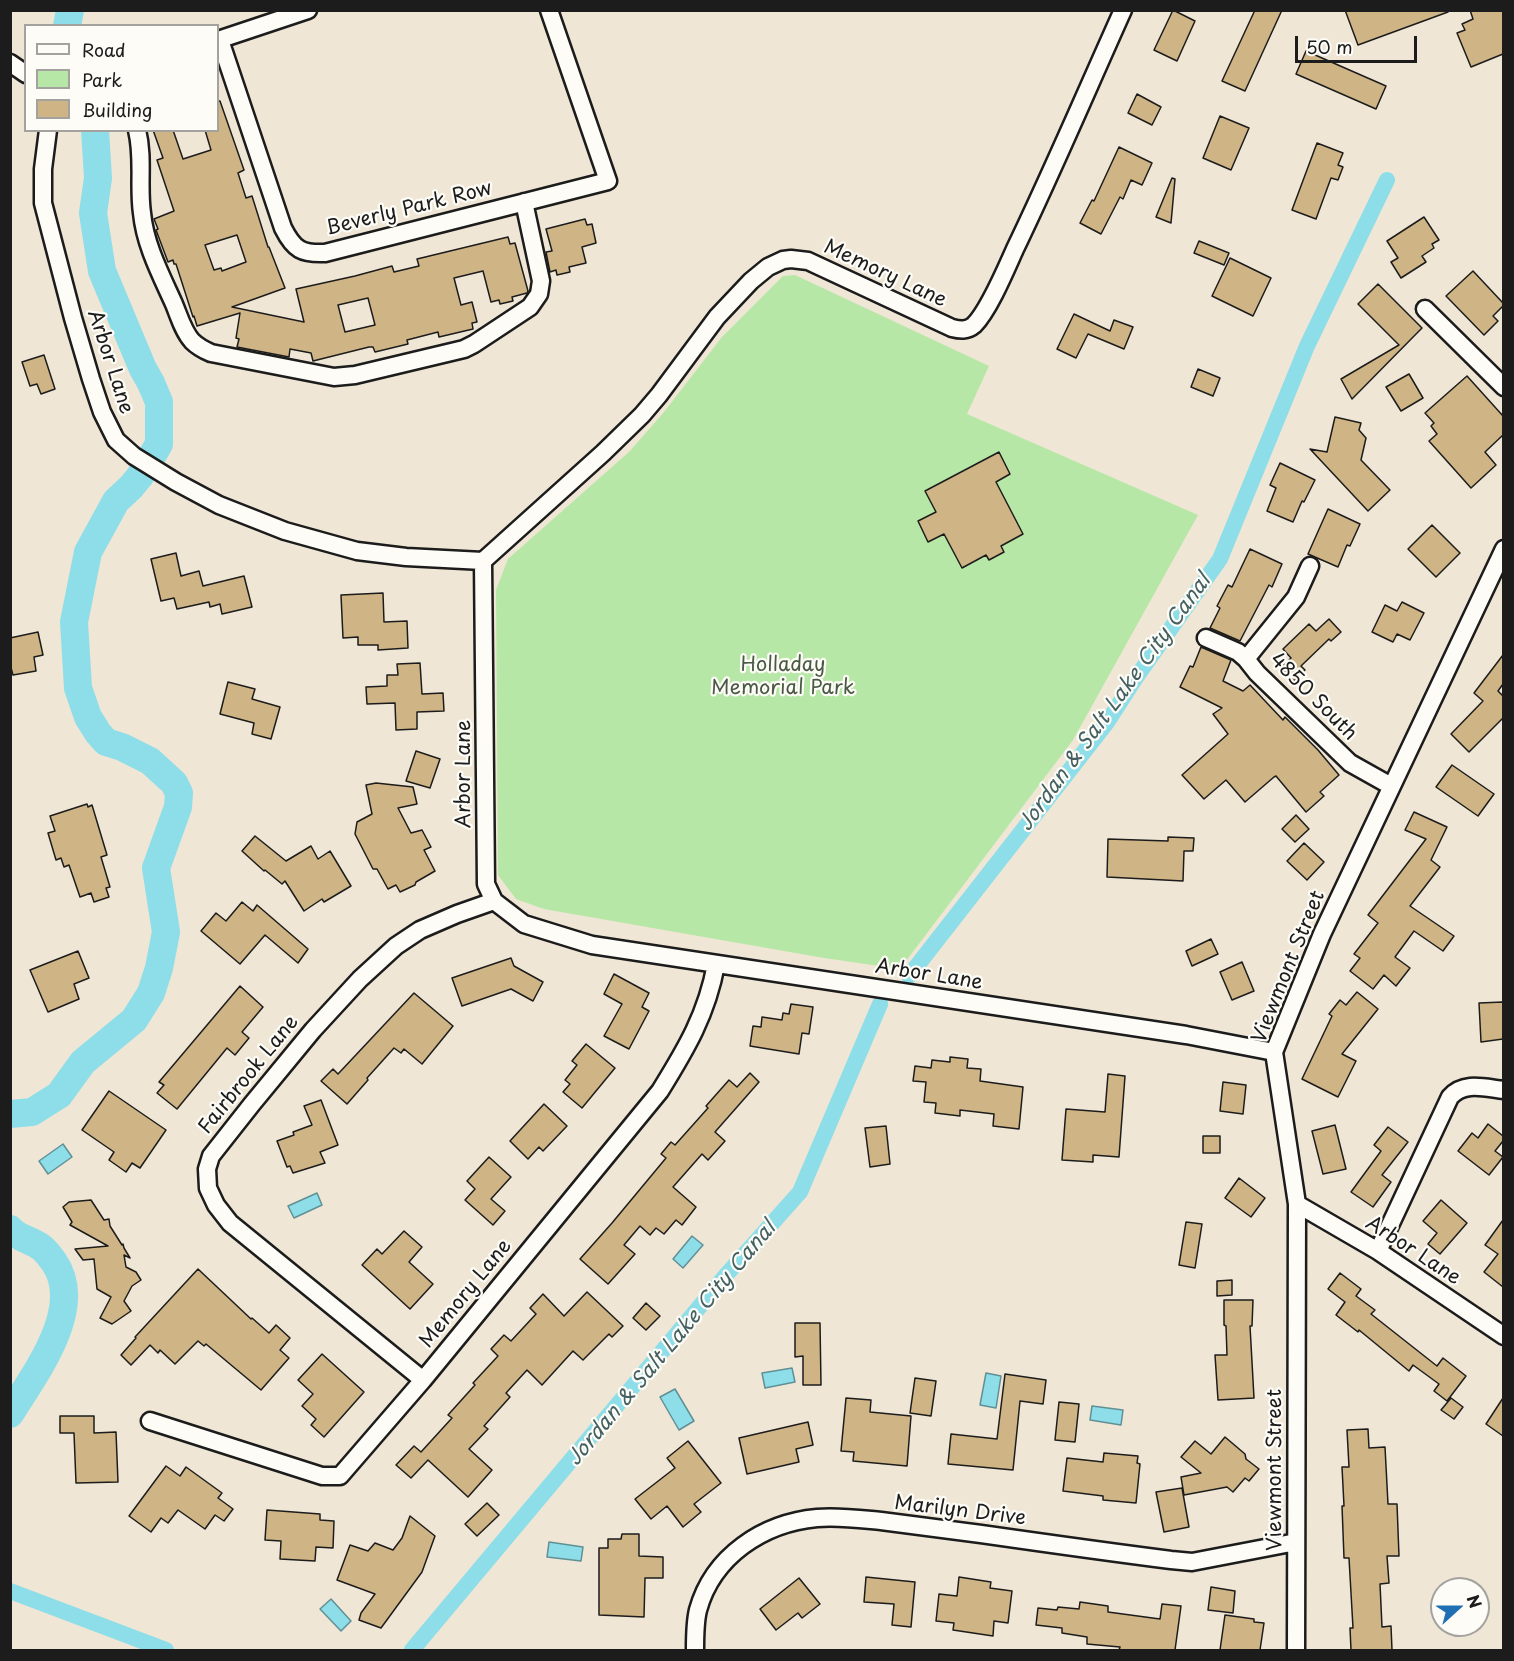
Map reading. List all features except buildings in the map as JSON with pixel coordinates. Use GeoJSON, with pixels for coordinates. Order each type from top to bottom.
{"type":"FeatureCollection","features":[{"type":"Feature","properties":{"kind":"street"},"geometry":{"type":"LineString","coordinates":[[219,40],[308,10]]}},
{"type":"Feature","properties":{"kind":"street","name":"Beverly Park Row"},"geometry":{"type":"LineString","coordinates":[[219,40],[283,228],[293,244],[301,251],[325,253],[608,181],[549,10]]}},
{"type":"Feature","properties":{"kind":"street","name":"Memory Lane"},"geometry":{"type":"LineString","coordinates":[[483,561],[642,415],[717,317],[751,281],[774,263],[791,259],[808,261],[952,328],[962,330],[972,327],[983,314],[1003,274],[1123,10]]}},
{"type":"Feature","properties":{"kind":"street"},"geometry":{"type":"LineString","coordinates":[[10,63],[24,73]]}},
{"type":"Feature","properties":{"kind":"street","name":"Arbor Lane"},"geometry":{"type":"LineString","coordinates":[[48,132],[43,169],[43,203],[73,318],[102,412],[116,440],[134,456],[219,505],[273,527],[367,552],[406,558],[483,561],[486,884],[494,902],[524,924],[592,945],[1186,1035],[1274,1052]]}},
{"type":"Feature","properties":{"kind":"street"},"geometry":{"type":"LineString","coordinates":[[137,132],[141,152],[141,213],[147,237],[189,337],[199,348],[211,353],[334,376],[348,377],[469,347],[530,307],[541,288],[541,274],[524,202]]}},
{"type":"Feature","properties":{"kind":"street"},"geometry":{"type":"LineString","coordinates":[[1425,309],[1503,387]]}},
{"type":"Feature","properties":{"kind":"street","name":"Viewmont Street"},"geometry":{"type":"LineString","coordinates":[[1296,1650],[1297,1204],[1274,1052],[1322,934],[1503,549]]}},
{"type":"Feature","properties":{"kind":"street"},"geometry":{"type":"LineString","coordinates":[[1246,659],[1296,597],[1310,566]]}},
{"type":"Feature","properties":{"kind":"street","name":"4850 South"},"geometry":{"type":"LineString","coordinates":[[1206,638],[1238,652],[1350,763],[1391,786]]}},
{"type":"Feature","properties":{"kind":"street","name":"Fairbrook Lane"},"geometry":{"type":"LineString","coordinates":[[423,1380],[230,1223],[216,1205],[208,1188],[207,1169],[210,1156],[313,1030],[360,979],[396,946],[420,930],[457,914],[494,902]]}},
{"type":"Feature","properties":{"kind":"street","name":"Memory Lane"},"geometry":{"type":"LineString","coordinates":[[150,1421],[322,1476],[340,1476],[423,1380],[660,1091],[689,1044],[712,984],[716,964]]}},
{"type":"Feature","properties":{"kind":"street"},"geometry":{"type":"LineString","coordinates":[[1378,1251],[1450,1097],[1458,1090],[1468,1087],[1503,1090]]}},
{"type":"Feature","properties":{"kind":"street","name":"Arbor Lane"},"geometry":{"type":"LineString","coordinates":[[1297,1204],[1378,1251],[1503,1336]]}},
{"type":"Feature","properties":{"kind":"street","name":"Marilyn Drive"},"geometry":{"type":"LineString","coordinates":[[695,1650],[697,1611],[708,1582],[724,1562],[745,1544],[771,1530],[818,1518],[849,1518],[909,1524],[1192,1562],[1296,1542]]}},
{"type":"Feature","properties":{"kind":"green space","name":"Holladay Memorial Park"},"geometry":{"type":"Polygon","coordinates":[[[795,275],[989,366],[967,414],[1198,515],[1073,740],[900,969],[544,909],[516,899],[498,875],[496,590],[508,559],[630,451],[664,412],[722,337],[783,276],[795,275]]]}},
{"type":"Feature","properties":{"kind":"water"},"geometry":{"type":"Polygon","coordinates":[[[63,1144],[72,1157],[48,1174],[39,1161],[63,1144]]]}},
{"type":"Feature","properties":{"kind":"water"},"geometry":{"type":"Polygon","coordinates":[[[317,1193],[322,1205],[294,1218],[288,1206],[317,1193]]]}},
{"type":"Feature","properties":{"kind":"water"},"geometry":{"type":"Polygon","coordinates":[[[692,1236],[703,1245],[683,1268],[673,1259],[692,1236]]]}},
{"type":"Feature","properties":{"kind":"water"},"geometry":{"type":"Polygon","coordinates":[[[792,1368],[795,1382],[765,1388],[762,1373],[792,1368]]]}},
{"type":"Feature","properties":{"kind":"water"},"geometry":{"type":"Polygon","coordinates":[[[986,1373],[1001,1376],[996,1408],[980,1405],[986,1373]]]}},
{"type":"Feature","properties":{"kind":"water"},"geometry":{"type":"Polygon","coordinates":[[[675,1389],[694,1421],[679,1430],[660,1397],[675,1389]]]}},
{"type":"Feature","properties":{"kind":"water"},"geometry":{"type":"Polygon","coordinates":[[[1092,1406],[1123,1410],[1121,1425],[1090,1420],[1092,1406]]]}},
{"type":"Feature","properties":{"kind":"water"},"geometry":{"type":"Polygon","coordinates":[[[549,1542],[583,1547],[581,1561],[547,1557],[549,1542]]]}},
{"type":"Feature","properties":{"kind":"water"},"geometry":{"type":"Polygon","coordinates":[[[331,1599],[351,1621],[341,1631],[320,1609],[331,1599]]]}},
{"type":"Feature","properties":{"kind":"waterway"},"geometry":{"type":"LineString","coordinates":[[67,24],[70,10]]}},
{"type":"Feature","properties":{"kind":"waterway"},"geometry":{"type":"LineString","coordinates":[[10,1114],[32,1112],[59,1095],[83,1062],[134,1020],[151,993],[166,932],[156,868],[178,807],[179,793],[174,783],[150,761],[106,742],[98,733],[88,717],[78,688],[74,622],[88,552],[116,501],[140,476],[159,444],[159,402],[102,271],[93,213],[98,178],[95,132]]}},
{"type":"Feature","properties":{"kind":"waterway","name":"Jordan & Salt Lake City Canal"},"geometry":{"type":"LineString","coordinates":[[909,976],[1108,721],[1220,559],[1307,346],[1387,180]]}},
{"type":"Feature","properties":{"kind":"waterway","name":"Jordan & Salt Lake City Canal"},"geometry":{"type":"LineString","coordinates":[[412,1650],[727,1274],[800,1192],[880,1004]]}},
{"type":"Feature","properties":{"kind":"waterway"},"geometry":{"type":"LineString","coordinates":[[10,1229],[44,1249],[54,1262],[62,1280],[64,1300],[53,1341],[10,1414]]}},
{"type":"Feature","properties":{"kind":"waterway","name":"Jordan & Salt Lake City Canal"},"geometry":{"type":"LineString","coordinates":[[10,1591],[166,1650]]}}]}
